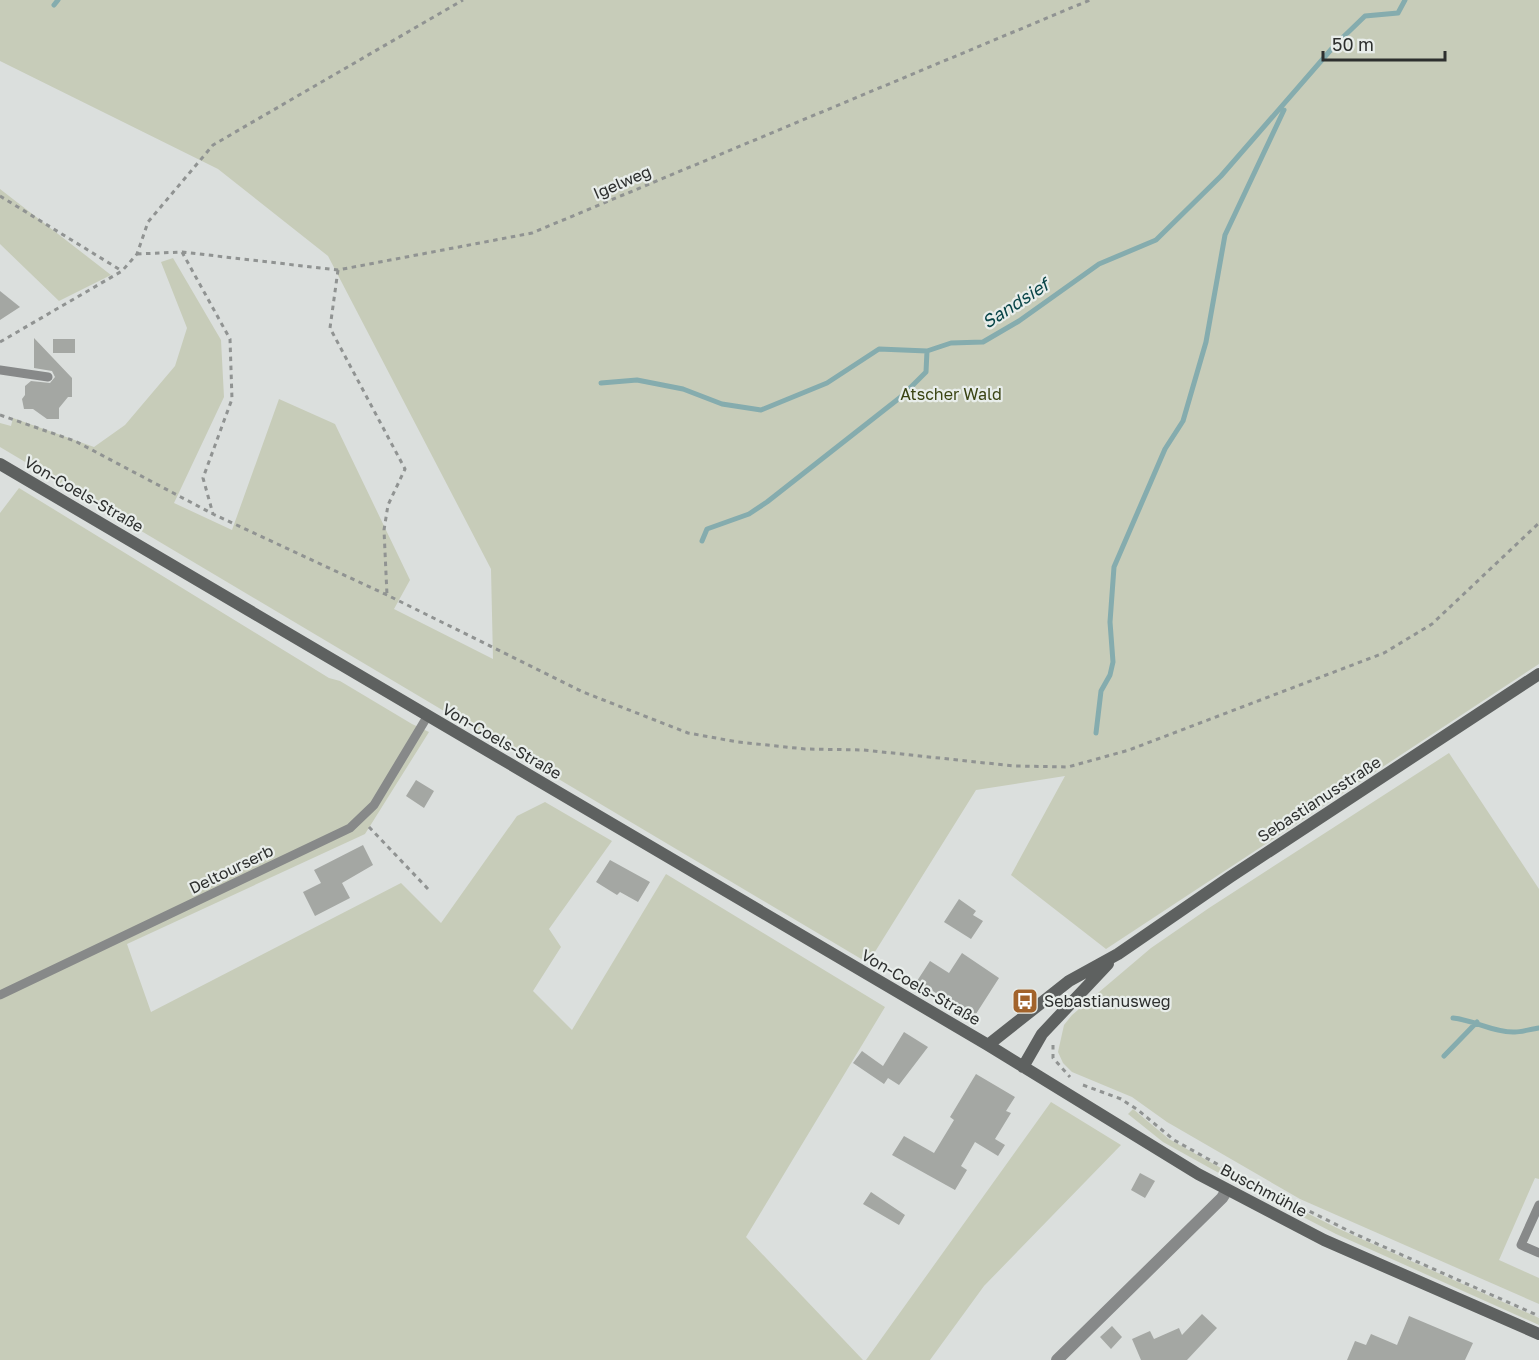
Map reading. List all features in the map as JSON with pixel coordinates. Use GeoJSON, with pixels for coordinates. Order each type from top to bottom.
{"type":"FeatureCollection","features":[{"type":"Feature","properties":{"kind":"main road","name":"Von-Coels-Straße"},"geometry":{"type":"LineString","coordinates":[[0,464],[988,1046]]}},
{"type":"Feature","properties":{"kind":"main road","name":"Sebastianusstraße"},"geometry":{"type":"LineString","coordinates":[[988,1046],[1069,981],[1118,954],[1230,877],[1539,674]]}},
{"type":"Feature","properties":{"kind":"main road","name":"Sebastianusstraße"},"geometry":{"type":"LineString","coordinates":[[1023,1067],[1042,1034],[1118,954]]}},
{"type":"Feature","properties":{"kind":"main road","name":"Buschmühle"},"geometry":{"type":"LineString","coordinates":[[988,1046],[1227,1190],[1324,1240],[1539,1335]]}},
{"type":"Feature","properties":{"kind":"street"},"geometry":{"type":"LineString","coordinates":[[1057,1360],[1222,1198],[1227,1190]]}},
{"type":"Feature","properties":{"kind":"lane"},"geometry":{"type":"LineString","coordinates":[[0,370],[48,376]]}},
{"type":"Feature","properties":{"kind":"lane","name":"Deltourserb"},"geometry":{"type":"LineString","coordinates":[[0,995],[334,837],[361,820],[375,805],[428,717]]}},
{"type":"Feature","properties":{"kind":"lane"},"geometry":{"type":"LineString","coordinates":[[1539,1204],[1521,1245],[1539,1253]]}},
{"type":"Feature","properties":{"kind":"path"},"geometry":{"type":"LineString","coordinates":[[0,342],[122,271],[137,254],[148,222],[213,145],[463,0]]}},
{"type":"Feature","properties":{"kind":"path","name":"Igelweg"},"geometry":{"type":"LineString","coordinates":[[137,254],[182,252],[338,270],[532,233],[1090,0]]}},
{"type":"Feature","properties":{"kind":"path"},"geometry":{"type":"LineString","coordinates":[[0,196],[122,271]]}},
{"type":"Feature","properties":{"kind":"path"},"geometry":{"type":"LineString","coordinates":[[182,252],[230,339],[232,399],[203,478],[213,514]]}},
{"type":"Feature","properties":{"kind":"path"},"geometry":{"type":"LineString","coordinates":[[338,270],[330,328],[405,469],[387,513],[384,530],[387,595]]}},
{"type":"Feature","properties":{"kind":"path"},"geometry":{"type":"LineString","coordinates":[[0,415],[75,441],[213,514],[387,595],[583,692],[688,733],[738,742],[805,749],[864,750],[1014,766],[1068,767],[1129,750],[1384,653],[1432,624],[1539,523]]}},
{"type":"Feature","properties":{"kind":"path"},"geometry":{"type":"LineString","coordinates":[[361,820],[429,890]]}},
{"type":"Feature","properties":{"kind":"path"},"geometry":{"type":"LineString","coordinates":[[1053,1059],[1062,1072],[1077,1082],[1121,1100],[1138,1110],[1174,1140],[1235,1174],[1355,1234],[1539,1316]]}},
{"type":"Feature","properties":{"kind":"green space","name":"Atscher Wald"},"geometry":{"type":"Polygon","coordinates":[[[0,0],[1539,0],[1539,664],[1106,949],[1011,875],[1065,776],[976,790],[868,963],[0,447],[0,423],[11,426],[13,418],[94,447],[125,425],[175,366],[187,328],[161,262],[173,258],[221,340],[224,397],[174,503],[232,530],[279,399],[335,424],[410,580],[394,609],[493,659],[491,569],[328,256],[218,169],[0,61],[0,0]]]}},
{"type":"Feature","properties":{"kind":"green space"},"geometry":{"type":"Polygon","coordinates":[[[0,189],[111,275],[59,301],[0,244],[0,189]]]}},
{"type":"Feature","properties":{"kind":"green space"},"geometry":{"type":"Polygon","coordinates":[[[19,488],[329,678],[340,681],[429,732],[365,834],[127,944],[151,1012],[401,883],[441,923],[517,816],[545,802],[612,841],[549,929],[561,947],[533,991],[572,1030],[666,874],[885,1007],[746,1237],[863,1360],[0,1360],[0,513],[19,488]]]}},
{"type":"Feature","properties":{"kind":"green space"},"geometry":{"type":"Polygon","coordinates":[[[1449,753],[1539,889],[1539,1179],[1535,1178],[1499,1260],[1539,1278],[1539,1304],[1300,1199],[1167,1122],[1132,1097],[1072,1072],[1063,1063],[1058,1052],[1064,1025],[1072,1015],[1151,948],[1449,753]]]}},
{"type":"Feature","properties":{"kind":"green space"},"geometry":{"type":"Polygon","coordinates":[[[1051,1102],[1121,1145],[984,1286],[930,1360],[866,1360],[1051,1102]]]}},
{"type":"Feature","properties":{"kind":"green space"},"geometry":{"type":"Polygon","coordinates":[[[1133,1109],[1169,1139],[1228,1172],[1226,1177],[1163,1142],[1128,1114],[1133,1109]]]}},
{"type":"Feature","properties":{"kind":"green space"},"geometry":{"type":"Polygon","coordinates":[[[1239,1179],[1337,1228],[1539,1318],[1539,1325],[1336,1234],[1237,1183],[1239,1179]]]}},
{"type":"Feature","properties":{"kind":"building"},"geometry":{"type":"Polygon","coordinates":[[[0,291],[20,307],[0,320],[0,291]]]}},
{"type":"Feature","properties":{"kind":"building"},"geometry":{"type":"Polygon","coordinates":[[[34,338],[72,378],[72,397],[68,397],[59,408],[59,419],[47,419],[33,409],[24,409],[22,399],[25,395],[25,386],[31,381],[50,383],[55,377],[52,371],[34,368],[34,338]]]}},
{"type":"Feature","properties":{"kind":"building"},"geometry":{"type":"Polygon","coordinates":[[[53,339],[75,339],[75,353],[53,353],[53,339]]]}},
{"type":"Feature","properties":{"kind":"building"},"geometry":{"type":"Polygon","coordinates":[[[416,780],[434,791],[424,808],[406,796],[416,780]]]}},
{"type":"Feature","properties":{"kind":"building"},"geometry":{"type":"Polygon","coordinates":[[[363,845],[373,865],[342,883],[350,898],[315,916],[303,892],[321,883],[314,870],[363,845]]]}},
{"type":"Feature","properties":{"kind":"building"},"geometry":{"type":"Polygon","coordinates":[[[610,860],[650,882],[638,902],[620,892],[617,895],[596,882],[610,860]]]}},
{"type":"Feature","properties":{"kind":"building"},"geometry":{"type":"Polygon","coordinates":[[[959,899],[976,911],[973,915],[983,921],[971,939],[944,922],[959,899]]]}},
{"type":"Feature","properties":{"kind":"building"},"geometry":{"type":"Polygon","coordinates":[[[962,953],[999,978],[974,1017],[917,981],[930,961],[949,973],[962,953]]]}},
{"type":"Feature","properties":{"kind":"building"},"geometry":{"type":"Polygon","coordinates":[[[904,1032],[928,1047],[899,1085],[888,1078],[884,1084],[853,1063],[862,1051],[883,1066],[904,1032]]]}},
{"type":"Feature","properties":{"kind":"building"},"geometry":{"type":"Polygon","coordinates":[[[976,1074],[1015,1097],[1006,1111],[1011,1113],[995,1139],[1005,1145],[998,1156],[975,1142],[961,1166],[967,1170],[955,1190],[892,1155],[904,1136],[934,1153],[954,1120],[950,1117],[976,1074]]]}},
{"type":"Feature","properties":{"kind":"building"},"geometry":{"type":"Polygon","coordinates":[[[1140,1173],[1155,1181],[1145,1198],[1131,1190],[1140,1173]]]}},
{"type":"Feature","properties":{"kind":"building"},"geometry":{"type":"Polygon","coordinates":[[[871,1192],[905,1215],[899,1225],[863,1204],[871,1192]]]}},
{"type":"Feature","properties":{"kind":"building"},"geometry":{"type":"Polygon","coordinates":[[[1202,1314],[1217,1328],[1187,1360],[1141,1360],[1132,1339],[1150,1331],[1154,1339],[1179,1328],[1182,1335],[1202,1314]]]}},
{"type":"Feature","properties":{"kind":"building"},"geometry":{"type":"Polygon","coordinates":[[[1409,1316],[1473,1343],[1465,1360],[1347,1360],[1355,1341],[1366,1345],[1371,1334],[1397,1345],[1409,1316]]]}},
{"type":"Feature","properties":{"kind":"building"},"geometry":{"type":"Polygon","coordinates":[[[1112,1326],[1122,1337],[1111,1349],[1100,1337],[1112,1326]]]}},
{"type":"Feature","properties":{"kind":"waterway"},"geometry":{"type":"LineString","coordinates":[[54,5],[58,0]]}},
{"type":"Feature","properties":{"kind":"waterway","name":"Sandsief"},"geometry":{"type":"LineString","coordinates":[[601,383],[637,380],[683,389],[722,404],[761,410],[827,383],[879,349],[927,351],[951,343],[983,342],[1019,321],[1099,264],[1156,240],[1221,176],[1335,45],[1365,16],[1398,13],[1405,0]]}},
{"type":"Feature","properties":{"kind":"waterway","name":"Sandsief"},"geometry":{"type":"LineString","coordinates":[[1096,733],[1101,691],[1110,675],[1113,662],[1110,622],[1114,567],[1165,449],[1183,421],[1206,342],[1225,235],[1284,110]]}},
{"type":"Feature","properties":{"kind":"waterway"},"geometry":{"type":"LineString","coordinates":[[702,541],[707,529],[749,514],[767,502],[902,396],[926,372],[927,351]]}},
{"type":"Feature","properties":{"kind":"waterway"},"geometry":{"type":"LineString","coordinates":[[1453,1018],[1507,1032],[1539,1028]]}},
{"type":"Feature","properties":{"kind":"waterway"},"geometry":{"type":"LineString","coordinates":[[1444,1056],[1477,1022]]}},
{"type":"Feature","properties":{"kind":"place","name":"Sebastianusweg"},"geometry":{"type":"Point","coordinates":[1025,1001]}}]}
